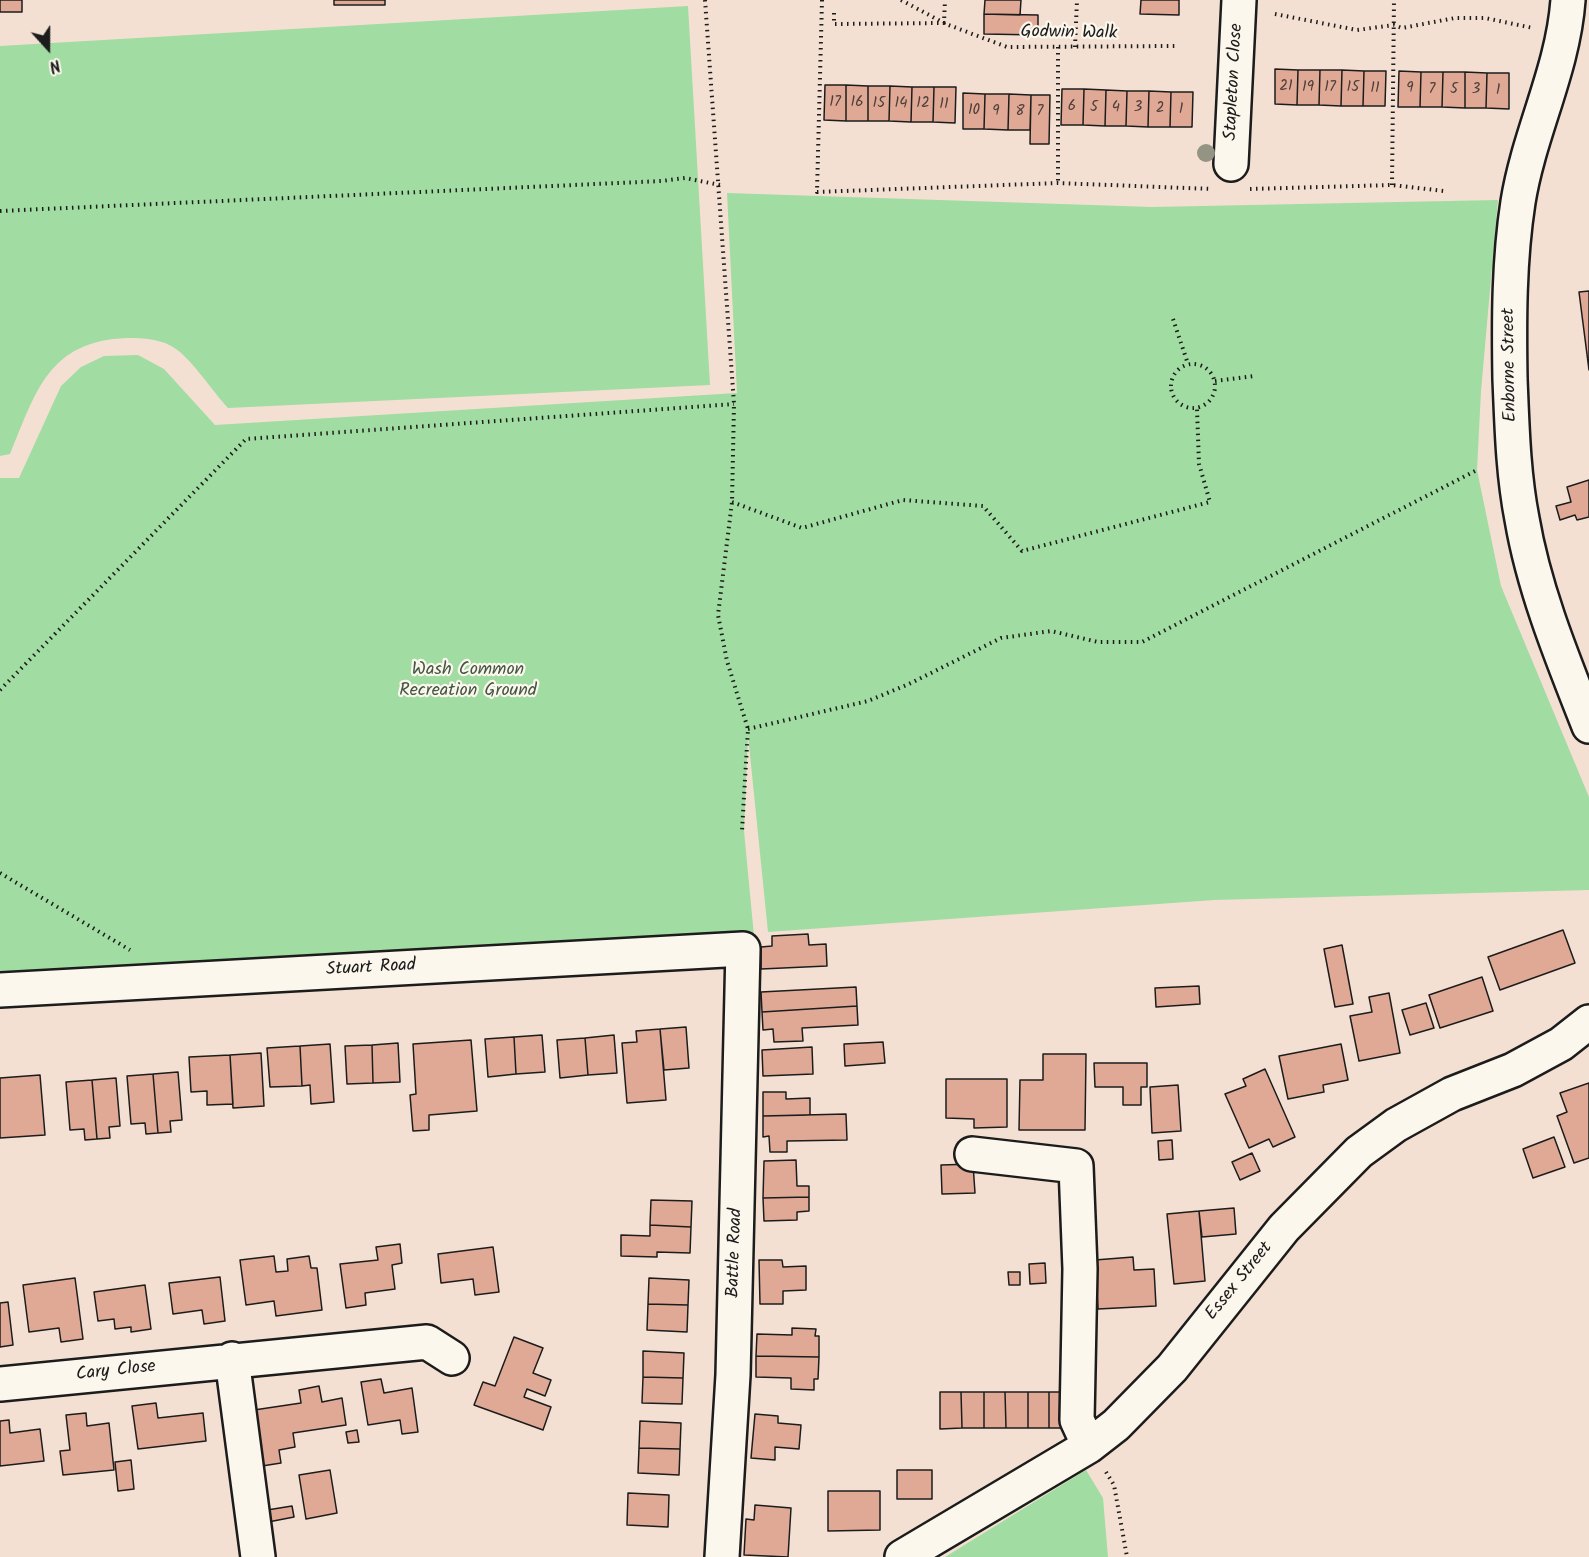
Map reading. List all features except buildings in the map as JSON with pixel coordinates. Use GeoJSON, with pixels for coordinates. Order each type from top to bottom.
{"type":"FeatureCollection","features":[{"type":"Feature","properties":{"kind":"street","name":"Stapleton Close"},"geometry":{"type":"LineString","coordinates":[[1229,181],[1239,0]]}},
{"type":"Feature","properties":{"kind":"street","name":"Enborne Street"},"geometry":{"type":"LineString","coordinates":[[1568,0],[1557,64],[1529,153],[1518,202],[1509,323],[1513,461],[1522,521],[1533,565],[1563,661],[1589,726]]}},
{"type":"Feature","properties":{"kind":"street","name":"Stuart Road"},"geometry":{"type":"LineString","coordinates":[[0,990],[743,949]]}},
{"type":"Feature","properties":{"kind":"street","name":"Battle Road"},"geometry":{"type":"LineString","coordinates":[[722,1557],[733,1375],[743,949]]}},
{"type":"Feature","properties":{"kind":"street","name":"Essex Street"},"geometry":{"type":"LineString","coordinates":[[902,1557],[1089,1446],[1116,1425],[1172,1368],[1284,1228],[1359,1152],[1396,1125],[1452,1094],[1513,1070],[1561,1044],[1589,1022]]}},
{"type":"Feature","properties":{"kind":"street"},"geometry":{"type":"LineString","coordinates":[[972,1154],[1076,1166],[1080,1269],[1077,1420],[1089,1446]]}},
{"type":"Feature","properties":{"kind":"street","name":"Cary Close"},"geometry":{"type":"LineString","coordinates":[[0,1384],[436,1340]]}},
{"type":"Feature","properties":{"kind":"street"},"geometry":{"type":"LineString","coordinates":[[232,1359],[258,1557]]}},
{"type":"Feature","properties":{"kind":"path"},"geometry":{"type":"LineString","coordinates":[[705,0],[734,404],[732,502],[718,615],[727,661],[748,729],[742,831]]}},
{"type":"Feature","properties":{"kind":"path"},"geometry":{"type":"LineString","coordinates":[[822,0],[817,192],[1058,183],[1229,181],[1392,185],[1444,191]]}},
{"type":"Feature","properties":{"kind":"path","name":"Godwin Walk"},"geometry":{"type":"LineString","coordinates":[[901,0],[944,23],[1007,47],[1174,46]]}},
{"type":"Feature","properties":{"kind":"path"},"geometry":{"type":"LineString","coordinates":[[834,13],[834,24],[944,23],[945,0]]}},
{"type":"Feature","properties":{"kind":"path"},"geometry":{"type":"LineString","coordinates":[[1075,47],[1077,0]]}},
{"type":"Feature","properties":{"kind":"path"},"geometry":{"type":"LineString","coordinates":[[1392,185],[1394,0]]}},
{"type":"Feature","properties":{"kind":"path"},"geometry":{"type":"LineString","coordinates":[[1275,14],[1357,30],[1394,25],[1402,28],[1455,18],[1484,18],[1517,23],[1563,38]]}},
{"type":"Feature","properties":{"kind":"path"},"geometry":{"type":"LineString","coordinates":[[1058,47],[1058,183]]}},
{"type":"Feature","properties":{"kind":"path"},"geometry":{"type":"LineString","coordinates":[[0,211],[662,182],[685,178],[720,185]]}},
{"type":"Feature","properties":{"kind":"path"},"geometry":{"type":"LineString","coordinates":[[1173,319],[1188,364]]}},
{"type":"Feature","properties":{"kind":"path"},"geometry":{"type":"LineString","coordinates":[[1188,364],[1205,367],[1215,381],[1212,399],[1197,409],[1180,406],[1170,391],[1173,374],[1188,364]]}},
{"type":"Feature","properties":{"kind":"path"},"geometry":{"type":"LineString","coordinates":[[1215,381],[1254,376]]}},
{"type":"Feature","properties":{"kind":"path"},"geometry":{"type":"LineString","coordinates":[[0,690],[246,439],[734,404]]}},
{"type":"Feature","properties":{"kind":"path"},"geometry":{"type":"LineString","coordinates":[[732,502],[802,528],[903,500],[983,506],[1022,551],[1210,502],[1198,464],[1197,409]]}},
{"type":"Feature","properties":{"kind":"path"},"geometry":{"type":"LineString","coordinates":[[748,729],[868,701],[909,684],[1001,638],[1051,631],[1098,642],[1142,642],[1477,470]]}},
{"type":"Feature","properties":{"kind":"path"},"geometry":{"type":"LineString","coordinates":[[0,873],[180,980]]}},
{"type":"Feature","properties":{"kind":"path"},"geometry":{"type":"LineString","coordinates":[[1089,1446],[1114,1485],[1126,1557]]}},
{"type":"Feature","properties":{"kind":"green space"},"geometry":{"type":"Polygon","coordinates":[[[688,6],[710,385],[228,408],[176,349],[159,341],[127,338],[100,341],[79,349],[62,360],[38,391],[10,454],[0,456],[0,46],[688,6]]]}},
{"type":"Feature","properties":{"kind":"green space","name":"Wash Common Recreation Ground"},"geometry":{"type":"Polygon","coordinates":[[[727,193],[1152,207],[1498,200],[1481,391],[1477,470],[1501,586],[1589,797],[1589,890],[1214,900],[768,932],[748,735],[744,831],[754,936],[0,978],[0,478],[19,478],[61,386],[81,367],[104,356],[138,355],[164,369],[215,425],[737,393],[727,193]]]}},
{"type":"Feature","properties":{"kind":"green space"},"geometry":{"type":"Polygon","coordinates":[[[1086,1470],[1103,1498],[1108,1557],[945,1557],[1086,1470]]]}}]}
